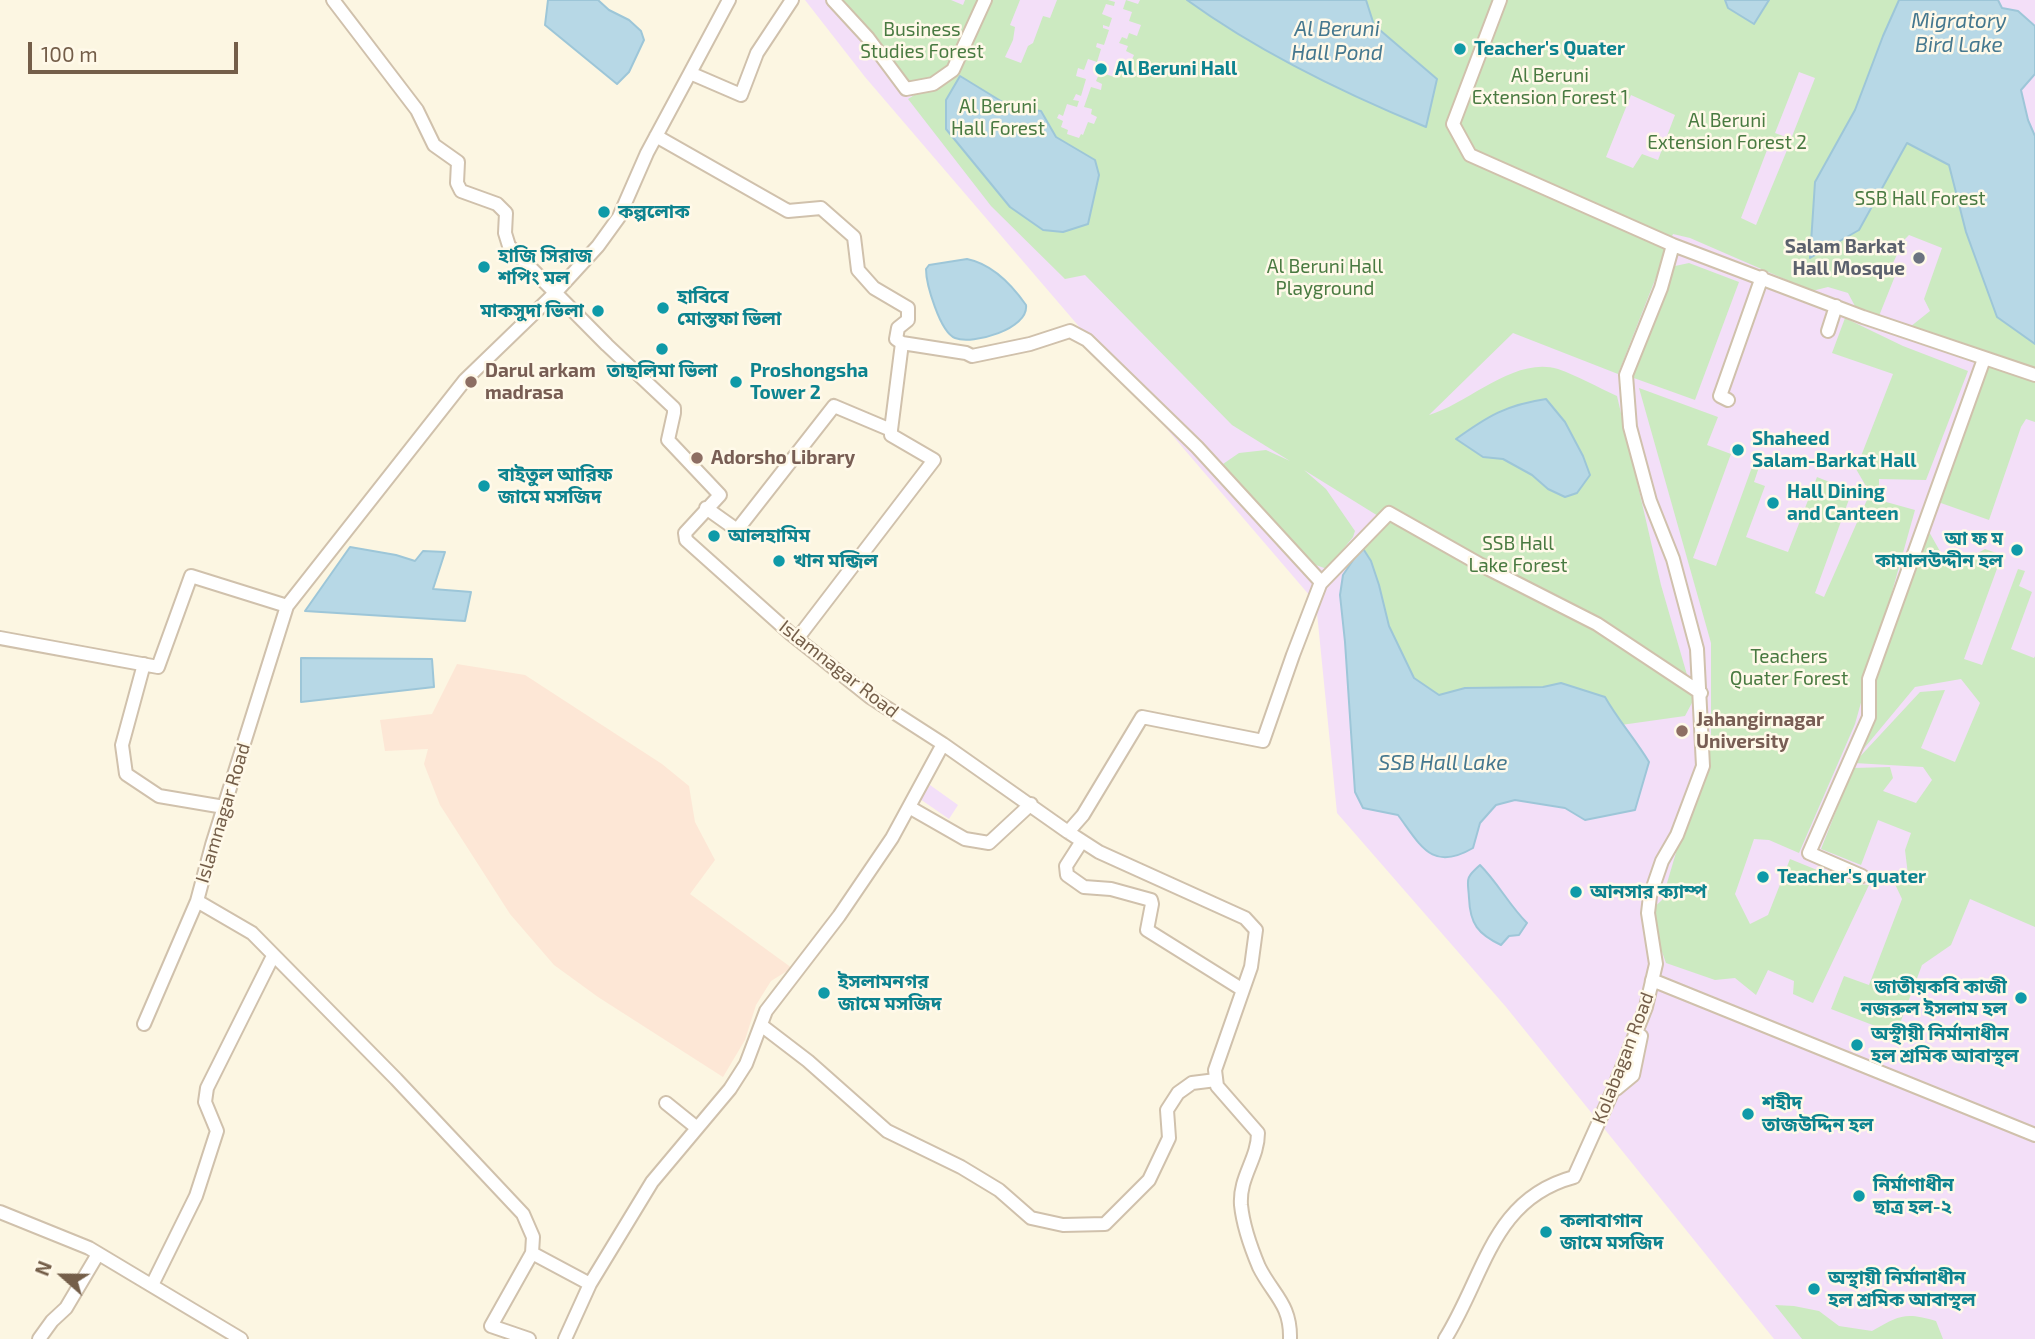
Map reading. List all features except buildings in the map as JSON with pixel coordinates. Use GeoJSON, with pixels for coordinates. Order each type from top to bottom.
{"type":"FeatureCollection","features":[{"type":"Feature","properties":{"kind":"street","name":"Islamnagar Road"},"geometry":{"type":"LineString","coordinates":[[333,0],[417,110],[434,145],[458,162],[457,183],[461,191],[497,204],[506,214],[505,233],[509,246],[674,408],[668,440],[720,495],[685,533],[686,540],[797,639],[870,698],[943,744],[1068,832],[1111,857],[1245,918],[1256,930],[1251,967],[1243,990]]}},
{"type":"Feature","properties":{"kind":"street","name":"Islamnagar Road"},"geometry":{"type":"LineString","coordinates":[[532,1253],[533,1237],[523,1214],[396,1079],[252,933],[197,901],[287,606],[464,380],[555,293],[598,246],[619,217],[656,136],[729,0]]}},
{"type":"Feature","properties":{"kind":"street"},"geometry":{"type":"LineString","coordinates":[[690,73],[740,95],[757,53],[792,0]]}},
{"type":"Feature","properties":{"kind":"street"},"geometry":{"type":"LineString","coordinates":[[833,0],[868,38],[906,89],[933,84],[953,70],[983,4]]}},
{"type":"Feature","properties":{"kind":"street"},"geometry":{"type":"LineString","coordinates":[[1500,0],[1453,124],[1470,155],[1673,246],[1984,359],[2035,374]]}},
{"type":"Feature","properties":{"kind":"street"},"geometry":{"type":"LineString","coordinates":[[656,136],[788,211],[821,208],[854,237],[858,270],[874,288],[908,308],[908,320],[898,328],[896,339],[902,343],[971,356],[1030,344],[1070,331],[1087,340],[1197,447],[1321,583]]}},
{"type":"Feature","properties":{"kind":"street","name":"Kolabagan Road"},"geometry":{"type":"LineString","coordinates":[[1445,1339],[1507,1219],[1540,1190],[1552,1183],[1574,1177],[1613,1091],[1646,1007],[1656,964],[1648,913],[1650,895],[1662,861],[1677,835],[1703,766],[1697,649],[1673,559],[1650,501],[1633,439],[1626,375],[1661,288],[1673,246]]}},
{"type":"Feature","properties":{"kind":"street"},"geometry":{"type":"LineString","coordinates":[[1728,400],[1720,396],[1762,277]]}},
{"type":"Feature","properties":{"kind":"street"},"geometry":{"type":"LineString","coordinates":[[1828,331],[1836,306]]}},
{"type":"Feature","properties":{"kind":"street"},"geometry":{"type":"LineString","coordinates":[[797,639],[934,460],[891,435],[902,343]]}},
{"type":"Feature","properties":{"kind":"street"},"geometry":{"type":"LineString","coordinates":[[1862,876],[1809,853],[1869,718],[1869,679],[1984,359]]}},
{"type":"Feature","properties":{"kind":"street"},"geometry":{"type":"LineString","coordinates":[[706,508],[737,530],[834,406],[891,430]]}},
{"type":"Feature","properties":{"kind":"street"},"geometry":{"type":"LineString","coordinates":[[1068,832],[1083,815],[1142,718],[1264,741],[1321,583],[1389,513],[1481,565],[1597,624],[1700,693]]}},
{"type":"Feature","properties":{"kind":"street"},"geometry":{"type":"LineString","coordinates":[[0,638],[158,667],[191,576],[287,606]]}},
{"type":"Feature","properties":{"kind":"street"},"geometry":{"type":"LineString","coordinates":[[144,664],[122,745],[126,774],[159,796],[224,807]]}},
{"type":"Feature","properties":{"kind":"street"},"geometry":{"type":"LineString","coordinates":[[565,1339],[590,1284],[652,1182],[730,1089],[747,1064],[766,1011],[847,905],[892,838],[943,744]]}},
{"type":"Feature","properties":{"kind":"street"},"geometry":{"type":"LineString","coordinates":[[909,807],[965,839],[989,843],[1031,804]]}},
{"type":"Feature","properties":{"kind":"street"},"geometry":{"type":"LineString","coordinates":[[1082,841],[1066,866],[1068,875],[1084,887],[1111,889],[1151,900],[1147,930],[1243,990],[1215,1070],[1216,1080],[1217,1086],[1258,1133],[1258,1147],[1244,1176],[1241,1203],[1260,1268],[1280,1297],[1291,1324],[1290,1339]]}},
{"type":"Feature","properties":{"kind":"street"},"geometry":{"type":"LineString","coordinates":[[144,1024],[197,901]]}},
{"type":"Feature","properties":{"kind":"street"},"geometry":{"type":"LineString","coordinates":[[152,1285],[196,1196],[217,1131],[205,1102],[207,1088],[273,956]]}},
{"type":"Feature","properties":{"kind":"street"},"geometry":{"type":"LineString","coordinates":[[1652,980],[2035,1135]]}},
{"type":"Feature","properties":{"kind":"street"},"geometry":{"type":"LineString","coordinates":[[761,1024],[808,1061],[887,1131],[961,1167],[999,1191],[1031,1218],[1063,1225],[1105,1224],[1149,1180],[1168,1138],[1167,1110],[1178,1093],[1192,1083],[1216,1080]]}},
{"type":"Feature","properties":{"kind":"street"},"geometry":{"type":"LineString","coordinates":[[666,1103],[697,1128]]}},
{"type":"Feature","properties":{"kind":"street"},"geometry":{"type":"LineString","coordinates":[[0,1212],[89,1248],[241,1339]]}},
{"type":"Feature","properties":{"kind":"street"},"geometry":{"type":"LineString","coordinates":[[491,1326],[532,1253],[590,1284]]}},
{"type":"Feature","properties":{"kind":"street"},"geometry":{"type":"LineString","coordinates":[[39,1339],[66,1308],[98,1254]]}},
{"type":"Feature","properties":{"kind":"street"},"geometry":{"type":"LineString","coordinates":[[491,1326],[498,1339]]}},
{"type":"Feature","properties":{"kind":"street"},"geometry":{"type":"LineString","coordinates":[[491,1326],[529,1339]]}},
{"type":"Feature","properties":{"kind":"shaded area","name":"Jahangirnagar University"},"geometry":{"type":"Polygon","coordinates":[[[805,0],[2035,0],[2035,1339],[1774,1339],[1506,1007],[1337,813],[1316,603],[865,77],[805,0]]]}},
{"type":"Feature","properties":{"kind":"shaded area"},"geometry":{"type":"Polygon","coordinates":[[[457,664],[525,675],[662,764],[689,786],[695,822],[715,860],[690,894],[792,968],[771,981],[756,1005],[745,1040],[723,1077],[598,997],[554,965],[510,914],[440,805],[424,764],[428,749],[385,751],[380,720],[432,714],[457,664]]]}},
{"type":"Feature","properties":{"kind":"shaded area"},"geometry":{"type":"Polygon","coordinates":[[[930,785],[958,805],[949,819],[920,799],[930,785]]]}},
{"type":"Feature","properties":{"kind":"green space"},"geometry":{"type":"Polygon","coordinates":[[[839,0],[951,0],[963,5],[965,0],[1020,0],[1010,25],[1015,27],[1013,40],[1005,57],[1021,63],[1028,46],[1033,43],[1043,16],[1050,18],[1057,0],[1115,2],[1114,6],[1106,4],[1102,14],[1112,18],[1109,27],[1103,25],[1103,28],[1109,30],[1104,45],[1097,43],[1096,47],[1101,49],[1097,62],[1088,59],[1084,70],[1078,68],[1076,76],[1086,79],[1081,96],[1076,94],[1073,100],[1079,101],[1077,107],[1067,104],[1063,116],[1059,114],[1057,118],[1063,121],[1061,127],[1068,130],[1067,134],[1079,138],[1088,122],[1094,124],[1097,117],[1091,114],[1092,109],[1084,107],[1091,87],[1101,90],[1102,84],[1096,81],[1100,72],[1114,77],[1120,61],[1130,64],[1134,55],[1126,51],[1128,46],[1119,43],[1122,37],[1127,39],[1129,33],[1137,36],[1141,25],[1129,21],[1132,12],[1123,9],[1126,0],[1138,4],[1140,0],[1189,0],[1426,127],[1437,79],[1374,25],[1366,0],[1725,0],[1729,8],[1754,24],[1769,0],[1899,0],[1855,110],[1815,182],[1859,230],[1907,143],[1949,165],[1966,232],[1997,317],[2035,344],[2035,371],[1910,327],[1930,311],[1924,299],[1942,248],[1909,235],[1893,263],[1895,276],[1879,316],[1856,308],[1848,293],[1828,287],[1812,291],[1690,238],[1673,234],[1618,374],[1513,333],[1429,415],[1508,375],[1541,367],[1558,369],[1617,396],[1661,585],[1694,699],[1685,716],[1621,725],[1605,697],[1561,683],[1543,687],[1465,688],[1439,695],[1414,678],[1389,626],[1379,585],[1362,547],[1383,519],[1304,470],[1326,489],[1355,531],[1327,569],[1313,564],[1252,501],[1223,464],[1239,453],[1266,450],[1290,461],[1232,425],[1085,275],[1065,279],[991,206],[908,99],[930,85],[906,89],[839,0]],[[1799,72],[1775,133],[1791,139],[1815,78],[1799,72]],[[1631,95],[1606,157],[1633,168],[1642,154],[1658,160],[1675,115],[1631,95]],[[1772,137],[1741,218],[1756,225],[1790,143],[1772,137]]]}},
{"type":"Feature","properties":{"kind":"green space"},"geometry":{"type":"Polygon","coordinates":[[[1689,263],[1739,282],[1695,400],[1631,377],[1668,275],[1675,266],[1689,263]]]}},
{"type":"Feature","properties":{"kind":"green space","name":"Teachers Quater Forest"},"geometry":{"type":"Polygon","coordinates":[[[1845,318],[1903,346],[1968,371],[1926,480],[1879,479],[1879,500],[1915,510],[1855,724],[1799,853],[1769,840],[1754,839],[1735,894],[1750,924],[1768,915],[1790,859],[1849,883],[1869,885],[1813,1003],[1793,994],[1794,981],[1768,970],[1756,995],[1735,978],[1715,980],[1666,963],[1648,913],[1662,900],[1711,734],[1711,643],[1639,388],[1718,417],[1707,445],[1731,454],[1693,558],[1716,566],[1756,456],[1762,458],[1754,482],[1765,486],[1746,537],[1788,552],[1817,477],[1852,491],[1815,593],[1824,597],[1870,493],[1856,469],[1893,374],[1832,353],[1845,318]]]}},
{"type":"Feature","properties":{"kind":"green space"},"geometry":{"type":"Polygon","coordinates":[[[1987,363],[2035,378],[2035,422],[2026,419],[2021,427],[1989,520],[1938,502],[1987,363]]]}},
{"type":"Feature","properties":{"kind":"green space"},"geometry":{"type":"Polygon","coordinates":[[[1928,530],[1950,569],[1985,549],[2002,555],[1964,659],[1982,665],[2018,569],[2025,571],[2019,586],[2032,592],[2011,649],[2034,658],[2035,656],[2035,927],[1970,899],[1951,945],[1922,965],[1896,1034],[1831,1009],[1844,976],[1869,985],[1902,899],[1894,882],[1908,875],[1905,850],[1911,833],[1878,820],[1861,865],[1821,849],[1853,768],[1890,767],[1893,778],[1883,791],[1916,803],[1932,780],[1923,767],[1854,763],[1920,692],[1945,690],[1921,748],[1955,762],[1980,703],[1961,679],[1915,687],[1856,758],[1874,680],[1928,530]]]}},
{"type":"Feature","properties":{"kind":"green space"},"geometry":{"type":"Polygon","coordinates":[[[1775,1305],[1819,1311],[1839,1326],[1872,1331],[1889,1321],[1903,1317],[1925,1318],[1936,1321],[1943,1339],[1802,1339],[1775,1305]]]}},
{"type":"Feature","properties":{"kind":"water"},"geometry":{"type":"Polygon","coordinates":[[[548,0],[598,0],[641,31],[644,40],[629,72],[617,84],[545,25],[548,0]]]}},
{"type":"Feature","properties":{"kind":"water","name":"Al Beruni Hall Pond"},"geometry":{"type":"Polygon","coordinates":[[[1187,0],[1366,0],[1374,25],[1437,79],[1426,127],[1303,71],[1243,37],[1187,0]]]}},
{"type":"Feature","properties":{"kind":"water"},"geometry":{"type":"Polygon","coordinates":[[[1725,0],[1769,0],[1754,24],[1728,8],[1725,0]]]}},
{"type":"Feature","properties":{"kind":"water","name":"Migratory Bird Lake"},"geometry":{"type":"Polygon","coordinates":[[[1899,0],[1998,0],[2002,8],[2018,11],[2035,26],[2035,74],[2021,90],[2035,136],[2035,344],[1997,317],[1966,232],[1949,165],[1907,143],[1859,230],[1810,258],[1815,182],[1855,110],[1899,0]]]}},
{"type":"Feature","properties":{"kind":"water"},"geometry":{"type":"Polygon","coordinates":[[[960,76],[1009,106],[1041,111],[1056,137],[1095,160],[1099,175],[1088,224],[1063,232],[1043,230],[1010,207],[946,129],[946,100],[960,76]]]}},
{"type":"Feature","properties":{"kind":"water"},"geometry":{"type":"Polygon","coordinates":[[[967,259],[985,265],[1001,276],[1026,305],[1025,314],[1010,328],[986,337],[963,340],[949,334],[944,327],[931,296],[926,269],[929,265],[967,259]]]}},
{"type":"Feature","properties":{"kind":"water"},"geometry":{"type":"Polygon","coordinates":[[[1546,399],[1565,422],[1590,475],[1577,493],[1565,497],[1503,459],[1483,457],[1456,439],[1498,413],[1546,399]]]}},
{"type":"Feature","properties":{"kind":"water"},"geometry":{"type":"Polygon","coordinates":[[[350,547],[415,561],[423,551],[445,552],[433,589],[471,592],[465,621],[305,611],[350,547]]]}},
{"type":"Feature","properties":{"kind":"water","name":"SSB Hall Lake"},"geometry":{"type":"Polygon","coordinates":[[[1362,547],[1371,561],[1389,626],[1414,678],[1439,695],[1465,688],[1543,687],[1561,683],[1605,697],[1649,762],[1635,810],[1585,820],[1565,808],[1515,800],[1496,805],[1480,823],[1473,848],[1447,857],[1429,852],[1398,815],[1363,808],[1355,792],[1340,595],[1343,575],[1362,547]]]}},
{"type":"Feature","properties":{"kind":"water"},"geometry":{"type":"Polygon","coordinates":[[[301,658],[432,659],[434,687],[301,702],[301,658]]]}},
{"type":"Feature","properties":{"kind":"water"},"geometry":{"type":"Polygon","coordinates":[[[1480,865],[1527,923],[1519,935],[1509,936],[1501,945],[1481,932],[1471,915],[1468,880],[1480,865]]]}},
{"type":"Feature","properties":{"kind":"place","name":"Teacher's Quater"},"geometry":{"type":"Point","coordinates":[1460,49]}},
{"type":"Feature","properties":{"kind":"place","name":"Al Beruni Hall"},"geometry":{"type":"Point","coordinates":[1101,69]}},
{"type":"Feature","properties":{"kind":"place","name":"কল্পলোক"},"geometry":{"type":"Point","coordinates":[604,212]}},
{"type":"Feature","properties":{"kind":"place","name":"Salam Barkat Hall Mosque"},"geometry":{"type":"Point","coordinates":[1919,258]}},
{"type":"Feature","properties":{"kind":"place","name":"হাজি সিরাজ শপিং মল"},"geometry":{"type":"Point","coordinates":[484,267]}},
{"type":"Feature","properties":{"kind":"place","name":"হাবিবে মোস্তফা ভিলা"},"geometry":{"type":"Point","coordinates":[663,308]}},
{"type":"Feature","properties":{"kind":"place","name":"মাকসুদা ভিলা"},"geometry":{"type":"Point","coordinates":[598,311]}},
{"type":"Feature","properties":{"kind":"place","name":"তাছলিমা ভিলা"},"geometry":{"type":"Point","coordinates":[662,349]}},
{"type":"Feature","properties":{"kind":"place","name":"Darul arkam madrasa"},"geometry":{"type":"Point","coordinates":[471,382]}},
{"type":"Feature","properties":{"kind":"place","name":"Proshongsha Tower 2"},"geometry":{"type":"Point","coordinates":[736,382]}},
{"type":"Feature","properties":{"kind":"place","name":"Shaheed Salam-Barkat Hall"},"geometry":{"type":"Point","coordinates":[1738,450]}},
{"type":"Feature","properties":{"kind":"place","name":"Adorsho Library"},"geometry":{"type":"Point","coordinates":[697,458]}},
{"type":"Feature","properties":{"kind":"place","name":"বাইতুল আরিফ জামে মসজিদ"},"geometry":{"type":"Point","coordinates":[484,486]}},
{"type":"Feature","properties":{"kind":"place","name":"Hall Dining and Canteen"},"geometry":{"type":"Point","coordinates":[1773,503]}},
{"type":"Feature","properties":{"kind":"place","name":"আলহামিম"},"geometry":{"type":"Point","coordinates":[714,536]}},
{"type":"Feature","properties":{"kind":"place","name":"আ ফ ম কামালউদ্দীন হল"},"geometry":{"type":"Point","coordinates":[2017,550]}},
{"type":"Feature","properties":{"kind":"place","name":"খান মন্জিল"},"geometry":{"type":"Point","coordinates":[779,561]}},
{"type":"Feature","properties":{"kind":"place","name":"Jahangirnagar University"},"geometry":{"type":"Point","coordinates":[1682,731]}},
{"type":"Feature","properties":{"kind":"place","name":"Teacher's quater"},"geometry":{"type":"Point","coordinates":[1763,877]}},
{"type":"Feature","properties":{"kind":"place","name":"আনসার ক্যাম্প"},"geometry":{"type":"Point","coordinates":[1576,892]}},
{"type":"Feature","properties":{"kind":"place","name":"ইসলামনগর জামে মসজিদ"},"geometry":{"type":"Point","coordinates":[824,993]}},
{"type":"Feature","properties":{"kind":"place","name":"জাতীয়কবি কাজী নজরুল ইসলাম হল"},"geometry":{"type":"Point","coordinates":[2021,998]}},
{"type":"Feature","properties":{"kind":"place","name":"অস্থীয়ী নির্মানাধীন হল শ্রমিক আবাস্থল"},"geometry":{"type":"Point","coordinates":[1857,1045]}},
{"type":"Feature","properties":{"kind":"place","name":"শহীদ তাজউদ্দিন হল"},"geometry":{"type":"Point","coordinates":[1748,1114]}},
{"type":"Feature","properties":{"kind":"place","name":"নির্মাণাধীন ছাত্র হল-২"},"geometry":{"type":"Point","coordinates":[1859,1196]}},
{"type":"Feature","properties":{"kind":"place","name":"কলাবাগান জামে মসজিদ"},"geometry":{"type":"Point","coordinates":[1546,1232]}},
{"type":"Feature","properties":{"kind":"place","name":"অস্থায়ী নির্মানাধীন হল শ্রমিক আবাস্থল"},"geometry":{"type":"Point","coordinates":[1814,1289]}},
{"type":"Feature","properties":{"kind":"park label","name":"Business Studies Forest"},"geometry":{"type":"Point","coordinates":[922,41]}},
{"type":"Feature","properties":{"kind":"park label","name":"Al Beruni Extension Forest 1"},"geometry":{"type":"Point","coordinates":[1550,87]}},
{"type":"Feature","properties":{"kind":"park label","name":"Al Beruni Hall Forest"},"geometry":{"type":"Point","coordinates":[998,118]}},
{"type":"Feature","properties":{"kind":"park label","name":"Al Beruni Extension Forest 2"},"geometry":{"type":"Point","coordinates":[1727,132]}},
{"type":"Feature","properties":{"kind":"park label","name":"SSB Hall Forest"},"geometry":{"type":"Point","coordinates":[1920,199]}},
{"type":"Feature","properties":{"kind":"park label","name":"Al Beruni Hall Playground"},"geometry":{"type":"Point","coordinates":[1325,278]}},
{"type":"Feature","properties":{"kind":"park label","name":"SSB Hall Lake Forest"},"geometry":{"type":"Point","coordinates":[1518,555]}}]}
